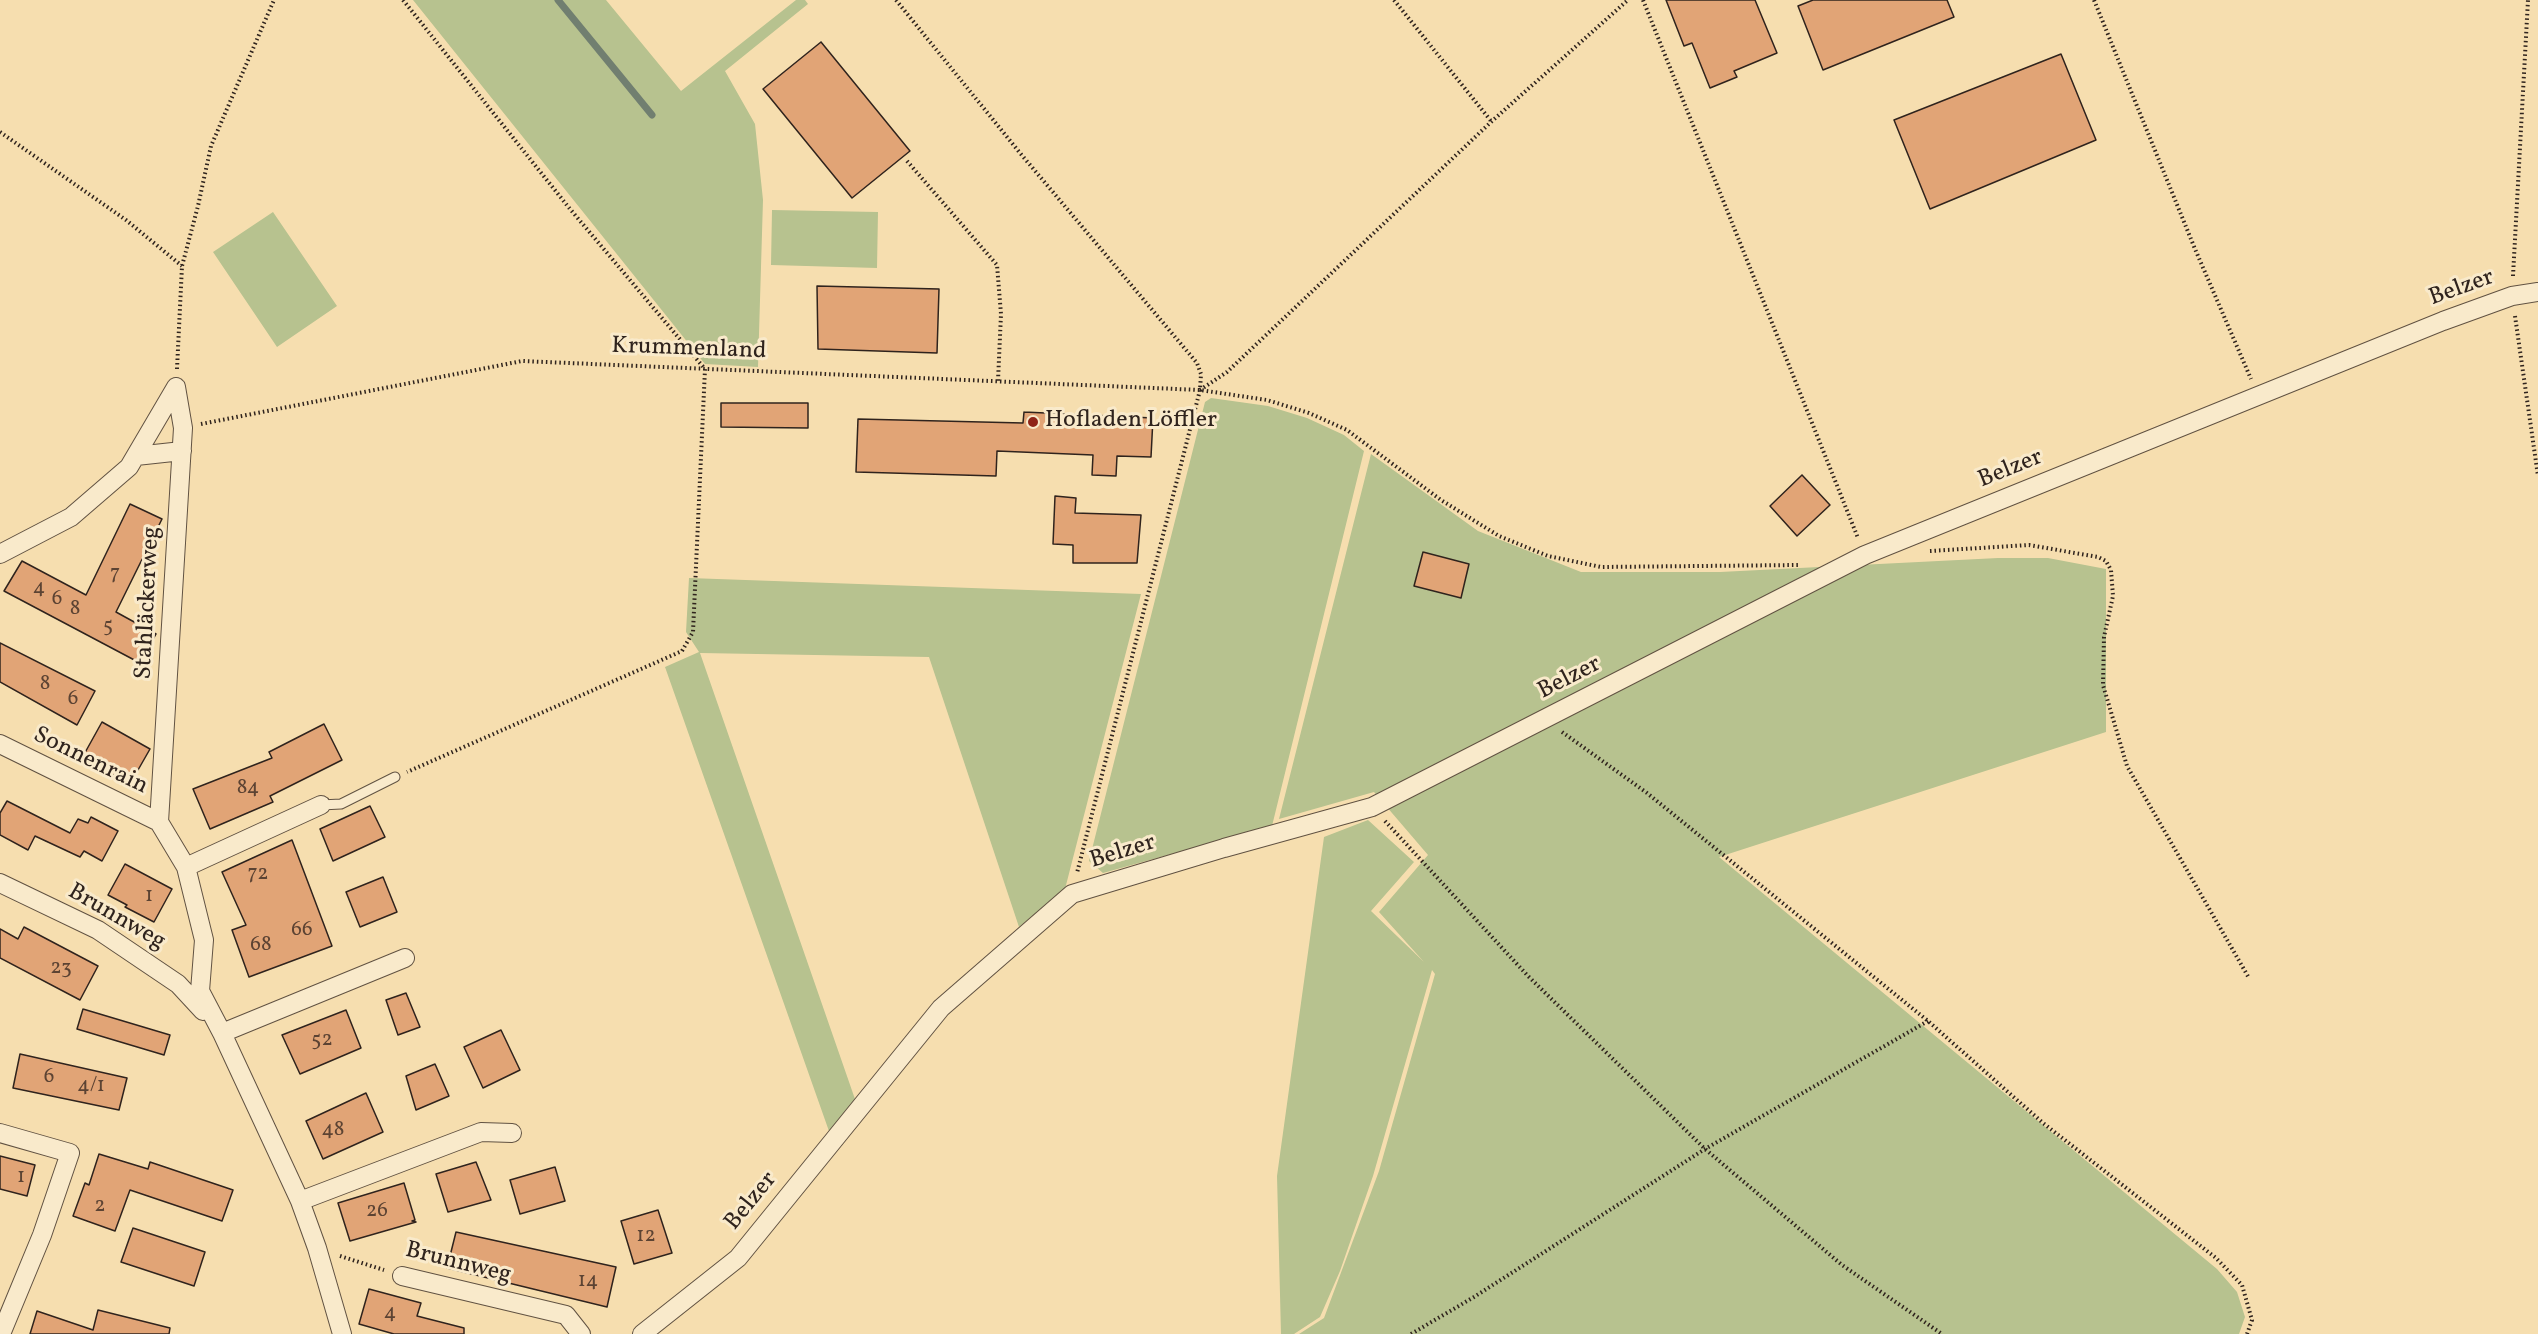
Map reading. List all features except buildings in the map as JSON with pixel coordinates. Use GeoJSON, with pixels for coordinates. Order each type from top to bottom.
{"type":"FeatureCollection","features":[{"type":"Feature","properties":{"kind":"street","name":"Belzer"},"geometry":{"type":"LineString","coordinates":[[642,1334],[738,1258],[941,1008],[1072,894],[1224,848],[1372,807],[1865,555],[2512,296],[2538,292]]}},
{"type":"Feature","properties":{"kind":"street","name":"Stahläckerweg"},"geometry":{"type":"LineString","coordinates":[[159,822],[183,428],[176,387]]}},
{"type":"Feature","properties":{"kind":"street"},"geometry":{"type":"LineString","coordinates":[[0,554],[71,517],[129,467],[176,387]]}},
{"type":"Feature","properties":{"kind":"street"},"geometry":{"type":"LineString","coordinates":[[136,456],[182,451]]}},
{"type":"Feature","properties":{"kind":"street","name":"Sonnenrain"},"geometry":{"type":"LineString","coordinates":[[0,744],[159,822]]}},
{"type":"Feature","properties":{"kind":"street"},"geometry":{"type":"LineString","coordinates":[[186,867],[321,805]]}},
{"type":"Feature","properties":{"kind":"street","name":"Brunnweg"},"geometry":{"type":"LineString","coordinates":[[159,822],[186,867],[204,940],[200,991],[222,1033],[300,1201],[317,1248],[342,1334]]}},
{"type":"Feature","properties":{"kind":"street","name":"Brunnweg"},"geometry":{"type":"LineString","coordinates":[[0,883],[98,930],[178,984],[222,1033]]}},
{"type":"Feature","properties":{"kind":"street"},"geometry":{"type":"LineString","coordinates":[[222,1033],[405,958]]}},
{"type":"Feature","properties":{"kind":"street"},"geometry":{"type":"LineString","coordinates":[[300,1201],[481,1132],[512,1132]]}},
{"type":"Feature","properties":{"kind":"street"},"geometry":{"type":"LineString","coordinates":[[0,1133],[70,1153],[42,1234],[1,1334]]}},
{"type":"Feature","properties":{"kind":"street","name":"Brunnweg"},"geometry":{"type":"LineString","coordinates":[[402,1276],[566,1315],[581,1334]]}},
{"type":"Feature","properties":{"kind":"lane"},"geometry":{"type":"LineString","coordinates":[[321,805],[341,804],[395,777]]}},
{"type":"Feature","properties":{"kind":"path"},"geometry":{"type":"LineString","coordinates":[[176,387],[182,266],[211,146],[274,0]]}},
{"type":"Feature","properties":{"kind":"path"},"geometry":{"type":"LineString","coordinates":[[395,777],[682,651],[693,632],[705,369],[570,209],[403,0]]}},
{"type":"Feature","properties":{"kind":"path"},"geometry":{"type":"LineString","coordinates":[[896,0],[1020,153],[1197,363],[1201,374],[1200,390],[1072,894]]}},
{"type":"Feature","properties":{"kind":"path"},"geometry":{"type":"LineString","coordinates":[[1394,0],[1491,122]]}},
{"type":"Feature","properties":{"kind":"path"},"geometry":{"type":"LineString","coordinates":[[1200,390],[1227,372],[1491,122],[1628,0]]}},
{"type":"Feature","properties":{"kind":"path"},"geometry":{"type":"LineString","coordinates":[[1643,0],[1865,555]]}},
{"type":"Feature","properties":{"kind":"path"},"geometry":{"type":"LineString","coordinates":[[2094,0],[2195,249],[2258,396]]}},
{"type":"Feature","properties":{"kind":"path"},"geometry":{"type":"LineString","coordinates":[[2528,0],[2512,296],[2538,476]]}},
{"type":"Feature","properties":{"kind":"path"},"geometry":{"type":"LineString","coordinates":[[0,132],[126,220],[182,266]]}},
{"type":"Feature","properties":{"kind":"path"},"geometry":{"type":"LineString","coordinates":[[908,161],[997,266],[1001,314],[998,382]]}},
{"type":"Feature","properties":{"kind":"path","name":"Krummenland"},"geometry":{"type":"LineString","coordinates":[[183,428],[522,361],[1200,390],[1267,400],[1309,413],[1347,430],[1441,500],[1499,536],[1548,556],[1601,567],[1803,565]]}},
{"type":"Feature","properties":{"kind":"path"},"geometry":{"type":"LineString","coordinates":[[1923,552],[2028,545],[2098,557],[2106,561],[2111,570],[2113,596],[2104,637],[2103,685],[2127,766],[2249,978]]}},
{"type":"Feature","properties":{"kind":"path"},"geometry":{"type":"LineString","coordinates":[[1545,719],[1647,793],[1928,1021],[2043,1122],[2216,1258],[2242,1285],[2252,1320],[2247,1334]]}},
{"type":"Feature","properties":{"kind":"path"},"geometry":{"type":"LineString","coordinates":[[1372,807],[1528,976],[1705,1149],[1842,1265],[1942,1334]]}},
{"type":"Feature","properties":{"kind":"path"},"geometry":{"type":"LineString","coordinates":[[1411,1334],[1705,1149],[1928,1021]]}},
{"type":"Feature","properties":{"kind":"path","name":"Brunnweg"},"geometry":{"type":"LineString","coordinates":[[317,1248],[402,1276]]}},
{"type":"Feature","properties":{"kind":"green space"},"geometry":{"type":"Polygon","coordinates":[[[413,0],[606,0],[681,91],[796,0],[805,0],[808,4],[725,71],[755,124],[763,200],[758,367],[705,364],[413,0]]]}},
{"type":"Feature","properties":{"kind":"green space"},"geometry":{"type":"Polygon","coordinates":[[[772,210],[878,212],[877,268],[771,265],[772,210]]]}},
{"type":"Feature","properties":{"kind":"green space"},"geometry":{"type":"Polygon","coordinates":[[[273,212],[337,306],[277,347],[213,252],[273,212]]]}},
{"type":"Feature","properties":{"kind":"green space"},"geometry":{"type":"Polygon","coordinates":[[[1211,398],[1268,406],[1307,418],[1344,435],[1364,451],[1272,826],[1103,873],[1089,861],[1205,402],[1211,398]]]}},
{"type":"Feature","properties":{"kind":"green space"},"geometry":{"type":"Polygon","coordinates":[[[1371,454],[1478,531],[1581,572],[1720,572],[1998,558],[2048,558],[2106,569],[2106,732],[1719,857],[2217,1269],[2237,1292],[2245,1317],[2239,1334],[1299,1334],[1324,1318],[1379,1171],[1435,974],[1432,970],[1373,1176],[1340,1271],[1320,1317],[1294,1334],[1281,1334],[1277,1176],[1324,837],[1368,820],[1414,862],[1371,911],[1424,962],[1379,912],[1428,855],[1374,792],[1279,819],[1371,454]]]}},
{"type":"Feature","properties":{"kind":"green space"},"geometry":{"type":"Polygon","coordinates":[[[689,578],[1141,594],[1065,889],[1019,927],[929,657],[700,653],[856,1102],[830,1134],[665,667],[699,652],[686,632],[689,578]]]}},
{"type":"Feature","properties":{"kind":"waterway"},"geometry":{"type":"LineString","coordinates":[[558,0],[652,115]]}},
{"type":"Feature","properties":{"kind":"place","name":"Hofladen Löffler"},"geometry":{"type":"Point","coordinates":[1033,422]}}]}
